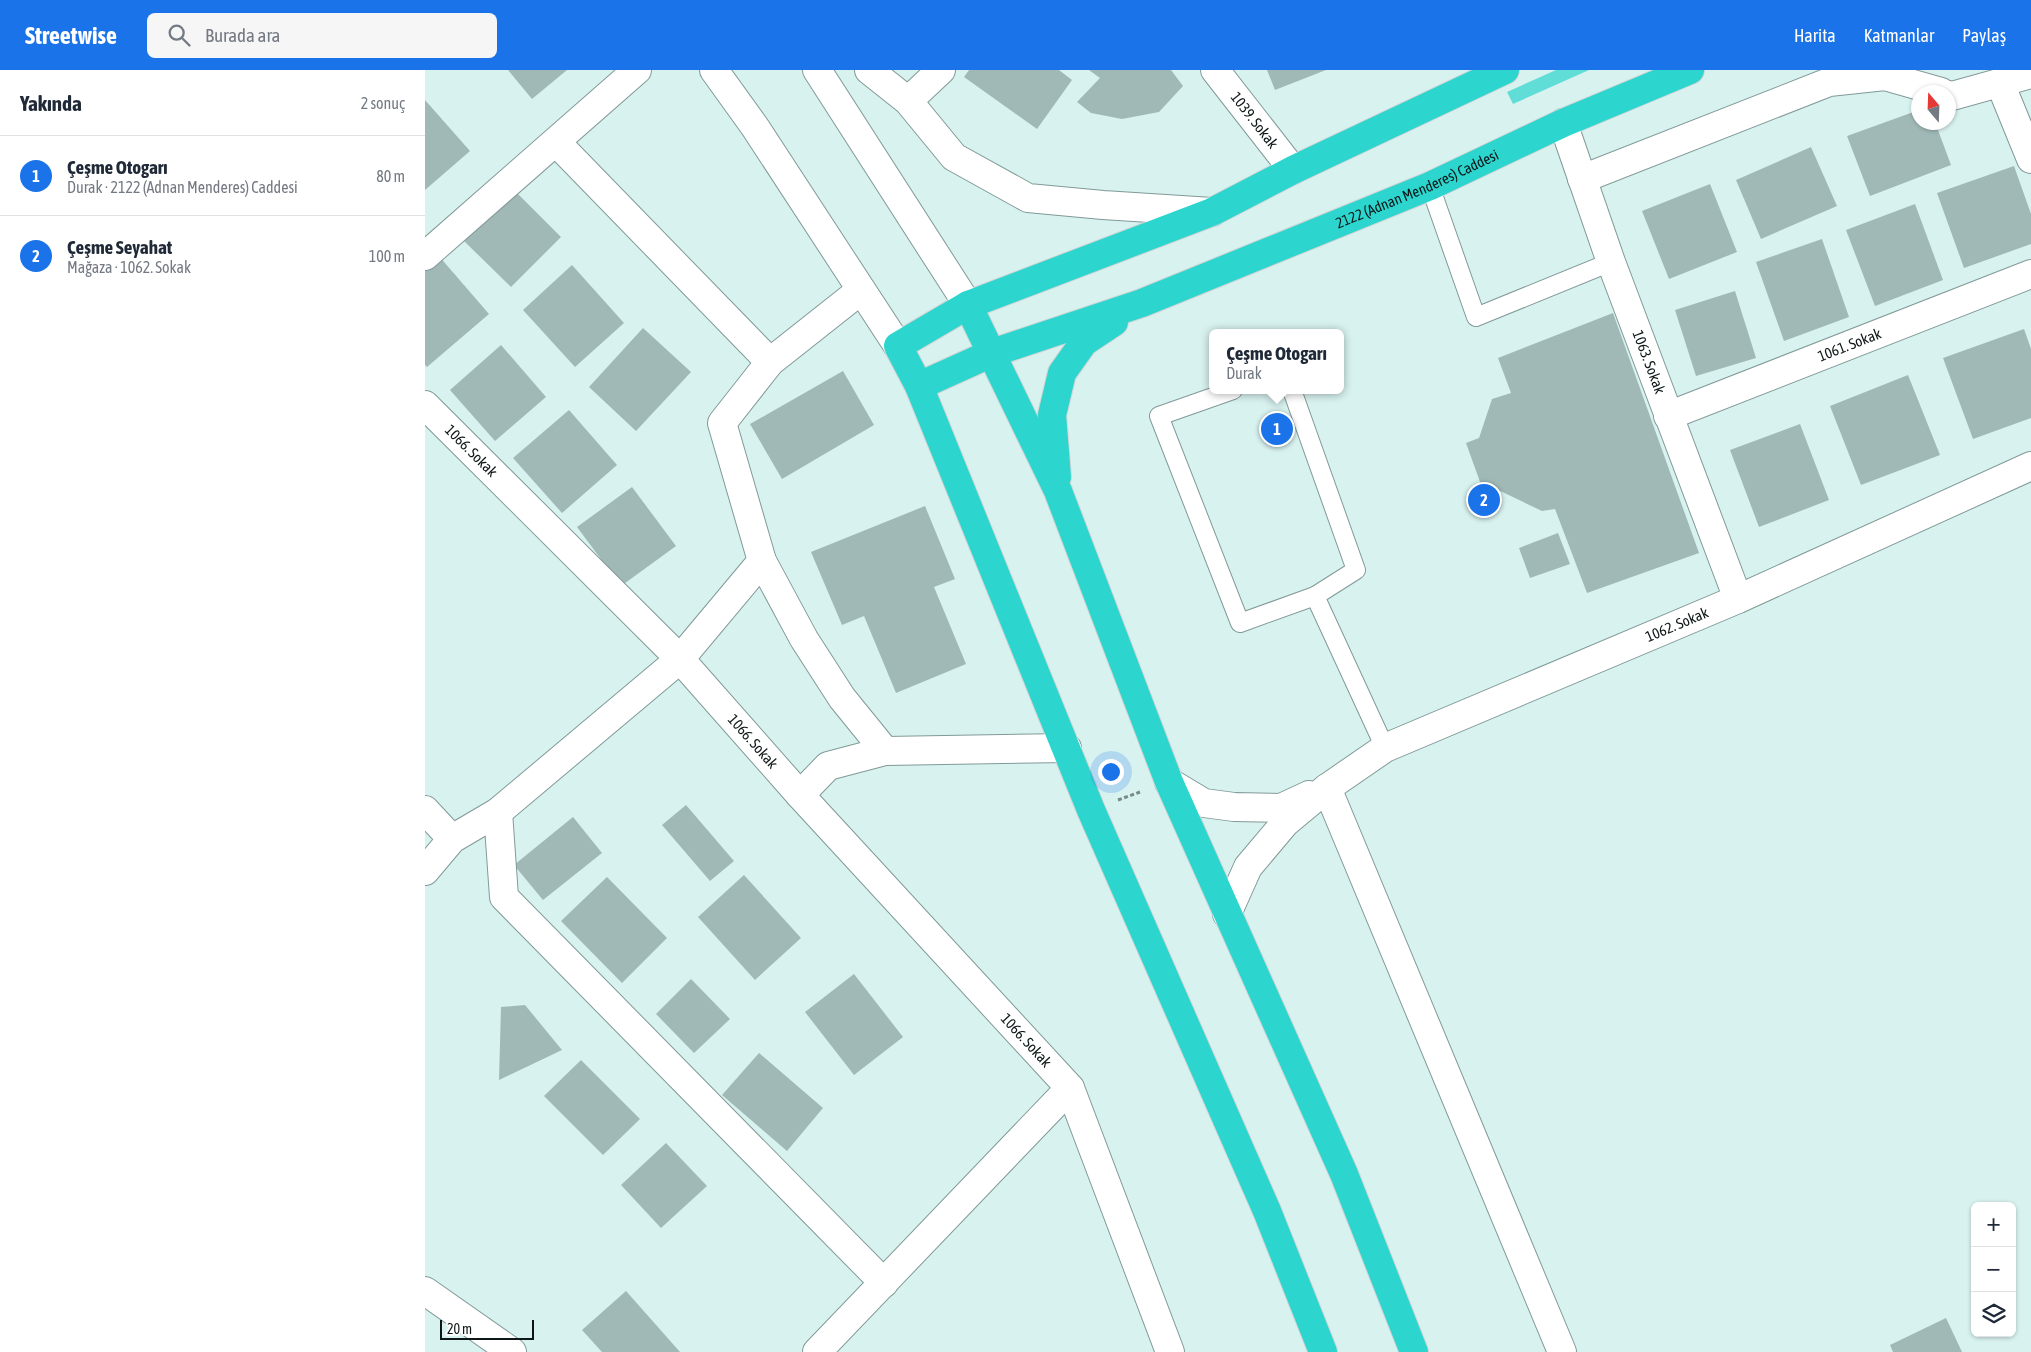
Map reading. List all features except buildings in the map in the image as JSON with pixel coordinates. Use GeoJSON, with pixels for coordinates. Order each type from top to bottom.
{"type":"FeatureCollection","features":[{"type":"Feature","properties":{"kind":"highway"},"geometry":{"type":"LineString","coordinates":[[1323,1352],[1267,1211],[1091,810],[919,386],[898,346],[968,305],[1213,212],[1293,170],[1505,70]]}},
{"type":"Feature","properties":{"kind":"highway","name":"2122 (Adnan Menderes) Caddesi"},"geometry":{"type":"LineString","coordinates":[[1143,303],[1430,186],[1563,124],[1690,70]]}},
{"type":"Feature","properties":{"kind":"highway"},"geometry":{"type":"LineString","coordinates":[[919,386],[991,353],[1143,303]]}},
{"type":"Feature","properties":{"kind":"highway"},"geometry":{"type":"LineString","coordinates":[[1058,491],[1053,415],[1062,373],[1084,342],[1143,303]]}},
{"type":"Feature","properties":{"kind":"highway"},"geometry":{"type":"LineString","coordinates":[[968,305],[1058,491],[1169,782],[1344,1174],[1414,1352]]}},
{"type":"Feature","properties":{"kind":"street"},"geometry":{"type":"LineString","coordinates":[[425,256],[637,70]]}},
{"type":"Feature","properties":{"kind":"street"},"geometry":{"type":"LineString","coordinates":[[714,70],[755,127],[898,346]]}},
{"type":"Feature","properties":{"kind":"street"},"geometry":{"type":"LineString","coordinates":[[817,70],[968,305]]}},
{"type":"Feature","properties":{"kind":"street"},"geometry":{"type":"LineString","coordinates":[[869,70],[908,100],[953,157],[1028,198],[1213,212]]}},
{"type":"Feature","properties":{"kind":"street"},"geometry":{"type":"LineString","coordinates":[[908,100],[941,70]]}},
{"type":"Feature","properties":{"kind":"street","name":"1039. Sokak"},"geometry":{"type":"LineString","coordinates":[[1215,70],[1293,170]]}},
{"type":"Feature","properties":{"kind":"street"},"geometry":{"type":"LineString","coordinates":[[1956,95],[2031,74]]}},
{"type":"Feature","properties":{"kind":"street"},"geometry":{"type":"LineString","coordinates":[[1582,179],[1829,82],[1885,76],[1916,85]]}},
{"type":"Feature","properties":{"kind":"street"},"geometry":{"type":"LineString","coordinates":[[2000,83],[2031,159]]}},
{"type":"Feature","properties":{"kind":"street","name":"1063. Sokak"},"geometry":{"type":"LineString","coordinates":[[1563,124],[1611,262],[1738,599]]}},
{"type":"Feature","properties":{"kind":"street"},"geometry":{"type":"LineString","coordinates":[[556,142],[770,362]]}},
{"type":"Feature","properties":{"kind":"street","name":"1061. Sokak"},"geometry":{"type":"LineString","coordinates":[[1668,416],[2031,274]]}},
{"type":"Feature","properties":{"kind":"street"},"geometry":{"type":"LineString","coordinates":[[861,290],[770,362],[722,423],[762,561],[804,640],[842,698],[885,750]]}},
{"type":"Feature","properties":{"kind":"street","name":"1066. Sokak"},"geometry":{"type":"LineString","coordinates":[[425,405],[680,659],[800,795],[1070,1088]]}},
{"type":"Feature","properties":{"kind":"street","name":"1062. Sokak"},"geometry":{"type":"LineString","coordinates":[[1327,788],[1385,748],[1738,599],[2031,466]]}},
{"type":"Feature","properties":{"kind":"street"},"geometry":{"type":"LineString","coordinates":[[425,871],[452,839],[498,812],[680,659],[762,561]]}},
{"type":"Feature","properties":{"kind":"street"},"geometry":{"type":"LineString","coordinates":[[800,795],[828,766],[885,750],[1067,748]]}},
{"type":"Feature","properties":{"kind":"street"},"geometry":{"type":"LineString","coordinates":[[1169,782],[1204,803],[1234,807],[1281,808],[1327,788]]}},
{"type":"Feature","properties":{"kind":"street"},"geometry":{"type":"LineString","coordinates":[[1227,914],[1247,867],[1285,823],[1327,788]]}},
{"type":"Feature","properties":{"kind":"street"},"geometry":{"type":"LineString","coordinates":[[1327,788],[1562,1352]]}},
{"type":"Feature","properties":{"kind":"street"},"geometry":{"type":"LineString","coordinates":[[425,810],[452,839]]}},
{"type":"Feature","properties":{"kind":"street"},"geometry":{"type":"LineString","coordinates":[[498,812],[505,897],[884,1283]]}},
{"type":"Feature","properties":{"kind":"street"},"geometry":{"type":"LineString","coordinates":[[817,1352],[1070,1088],[1170,1352]]}},
{"type":"Feature","properties":{"kind":"street"},"geometry":{"type":"LineString","coordinates":[[425,1291],[512,1352]]}},
{"type":"Feature","properties":{"kind":"lane"},"geometry":{"type":"LineString","coordinates":[[1430,186],[1476,317],[1611,262]]}},
{"type":"Feature","properties":{"kind":"lane"},"geometry":{"type":"LineString","coordinates":[[1222,394],[1159,416],[1239,622],[1315,596],[1356,570],[1293,394]]}},
{"type":"Feature","properties":{"kind":"lane"},"geometry":{"type":"LineString","coordinates":[[1315,596],[1385,748]]}},
{"type":"Feature","properties":{"kind":"path"},"geometry":{"type":"LineString","coordinates":[[1091,810],[1169,782]]}},
{"type":"Feature","properties":{"kind":"shaded area"},"geometry":{"type":"Polygon","coordinates":[[[1556,70],[1589,70],[1513,104],[1507,92],[1556,70]]]}},
{"type":"Feature","properties":{"kind":"place","name":"Çeşme Otogarı"},"geometry":{"type":"Point","coordinates":[1277,429]}},
{"type":"Feature","properties":{"kind":"place","name":"Çeşme Seyahat"},"geometry":{"type":"Point","coordinates":[1484,500]}}]}
